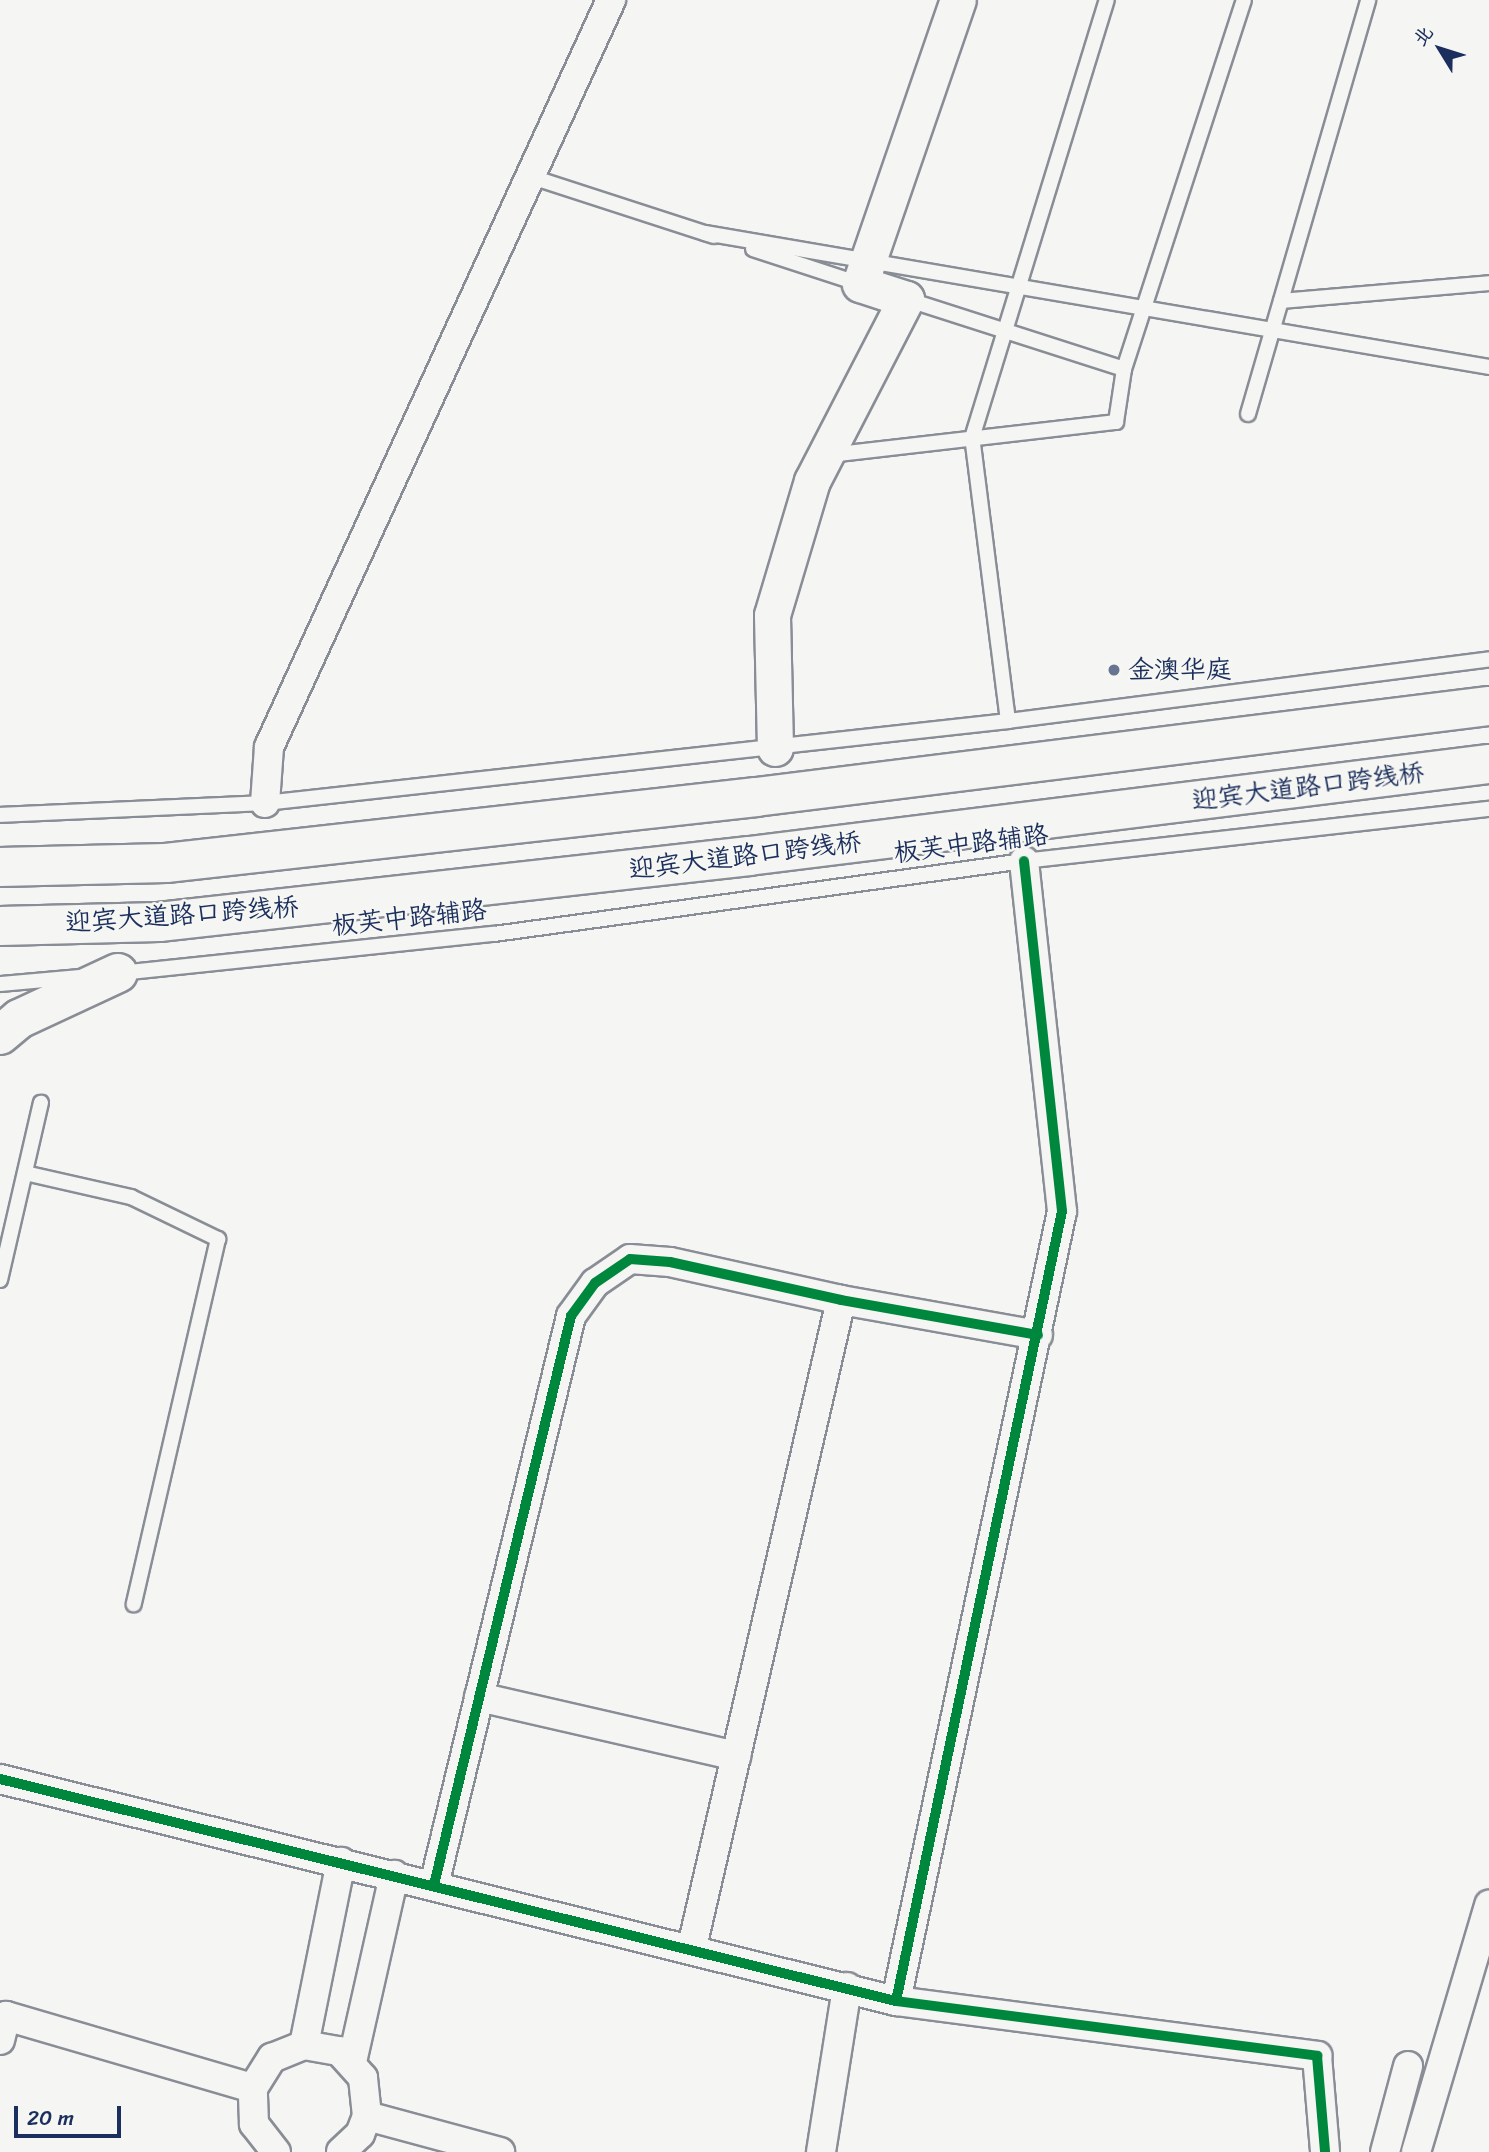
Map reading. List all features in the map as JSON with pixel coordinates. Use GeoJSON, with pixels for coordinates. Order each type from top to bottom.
{"type":"FeatureCollection","features":[{"type":"Feature","properties":{"kind":"highway","name":"迎宾大道路口跨线桥"},"geometry":{"type":"LineString","coordinates":[[0,867],[166,863],[756,797],[1489,706]]}},
{"type":"Feature","properties":{"kind":"highway","name":"迎宾大道路口跨线桥"},"geometry":{"type":"LineString","coordinates":[[0,926],[159,922],[749,856],[1489,764]]}},
{"type":"Feature","properties":{"kind":"highway"},"geometry":{"type":"LineString","coordinates":[[0,1035],[19,1019],[118,973]]}},
{"type":"Feature","properties":{"kind":"street"},"geometry":{"type":"LineString","coordinates":[[265,803],[270,747],[611,0]]}},
{"type":"Feature","properties":{"kind":"street"},"geometry":{"type":"LineString","coordinates":[[775,748],[772,615],[812,481],[906,299],[860,284],[958,0]]}},
{"type":"Feature","properties":{"kind":"street"},"geometry":{"type":"LineString","coordinates":[[896,2000],[1062,1211],[1024,861]]}},
{"type":"Feature","properties":{"kind":"street"},"geometry":{"type":"LineString","coordinates":[[434,1885],[571,1316],[595,1283],[630,1259],[670,1262],[841,1300],[1038,1335]]}},
{"type":"Feature","properties":{"kind":"street"},"geometry":{"type":"LineString","coordinates":[[692,1947],[841,1300]]}},
{"type":"Feature","properties":{"kind":"street"},"geometry":{"type":"LineString","coordinates":[[479,1697],[736,1756]]}},
{"type":"Feature","properties":{"kind":"street"},"geometry":{"type":"LineString","coordinates":[[0,1779],[692,1947],[896,2000],[1317,2056],[1325,2152]]}},
{"type":"Feature","properties":{"kind":"street"},"geometry":{"type":"LineString","coordinates":[[304,2045],[341,1862]]}},
{"type":"Feature","properties":{"kind":"street"},"geometry":{"type":"LineString","coordinates":[[352,2062],[394,1875]]}},
{"type":"Feature","properties":{"kind":"street"},"geometry":{"type":"LineString","coordinates":[[1416,2152],[1489,1905]]}},
{"type":"Feature","properties":{"kind":"street"},"geometry":{"type":"LineString","coordinates":[[821,2152],[847,1987]]}},
{"type":"Feature","properties":{"kind":"street"},"geometry":{"type":"LineString","coordinates":[[0,2040],[6,2016],[253,2088]]}},
{"type":"Feature","properties":{"kind":"street"},"geometry":{"type":"LineString","coordinates":[[276,2152],[254,2124],[253,2088],[272,2058],[304,2045],[322,2045],[352,2062],[369,2096],[367,2116],[360,2134],[341,2152]]}},
{"type":"Feature","properties":{"kind":"street"},"geometry":{"type":"LineString","coordinates":[[1385,2152],[1408,2066]]}},
{"type":"Feature","properties":{"kind":"street"},"geometry":{"type":"LineString","coordinates":[[367,2116],[500,2152]]}},
{"type":"Feature","properties":{"kind":"lane"},"geometry":{"type":"LineString","coordinates":[[1008,721],[972,438],[1003,330],[1107,0]]}},
{"type":"Feature","properties":{"kind":"lane"},"geometry":{"type":"LineString","coordinates":[[825,455],[1116,422],[1124,369],[1244,0]]}},
{"type":"Feature","properties":{"kind":"lane"},"geometry":{"type":"LineString","coordinates":[[1248,414],[1368,0]]}},
{"type":"Feature","properties":{"kind":"lane"},"geometry":{"type":"LineString","coordinates":[[532,177],[860,284]]}},
{"type":"Feature","properties":{"kind":"lane"},"geometry":{"type":"LineString","coordinates":[[705,233],[1489,368]]}},
{"type":"Feature","properties":{"kind":"lane"},"geometry":{"type":"LineString","coordinates":[[1281,301],[1489,283]]}},
{"type":"Feature","properties":{"kind":"lane"},"geometry":{"type":"LineString","coordinates":[[906,299],[1124,369]]}},
{"type":"Feature","properties":{"kind":"lane"},"geometry":{"type":"LineString","coordinates":[[0,815],[265,803],[1008,721],[1489,659]]}},
{"type":"Feature","properties":{"kind":"lane","name":"板芙中路辅路"},"geometry":{"type":"LineString","coordinates":[[0,984],[494,934],[1024,861],[1489,809]]}},
{"type":"Feature","properties":{"kind":"lane"},"geometry":{"type":"LineString","coordinates":[[0,1280],[41,1103]]}},
{"type":"Feature","properties":{"kind":"lane"},"geometry":{"type":"LineString","coordinates":[[25,1173],[131,1197],[218,1239],[134,1604]]}},
{"type":"Feature","properties":{"kind":"cycle path"},"geometry":{"type":"LineString","coordinates":[[896,2001],[1062,1211],[1024,861]]}},
{"type":"Feature","properties":{"kind":"cycle path"},"geometry":{"type":"LineString","coordinates":[[434,1885],[571,1316],[595,1283],[630,1259],[670,1262],[841,1300],[1038,1335]]}},
{"type":"Feature","properties":{"kind":"cycle path"},"geometry":{"type":"LineString","coordinates":[[0,1779],[896,2001],[1317,2056],[1325,2152]]}},
{"type":"Feature","properties":{"kind":"place","name":"金澳华庭"},"geometry":{"type":"Point","coordinates":[1114,670]}}]}
